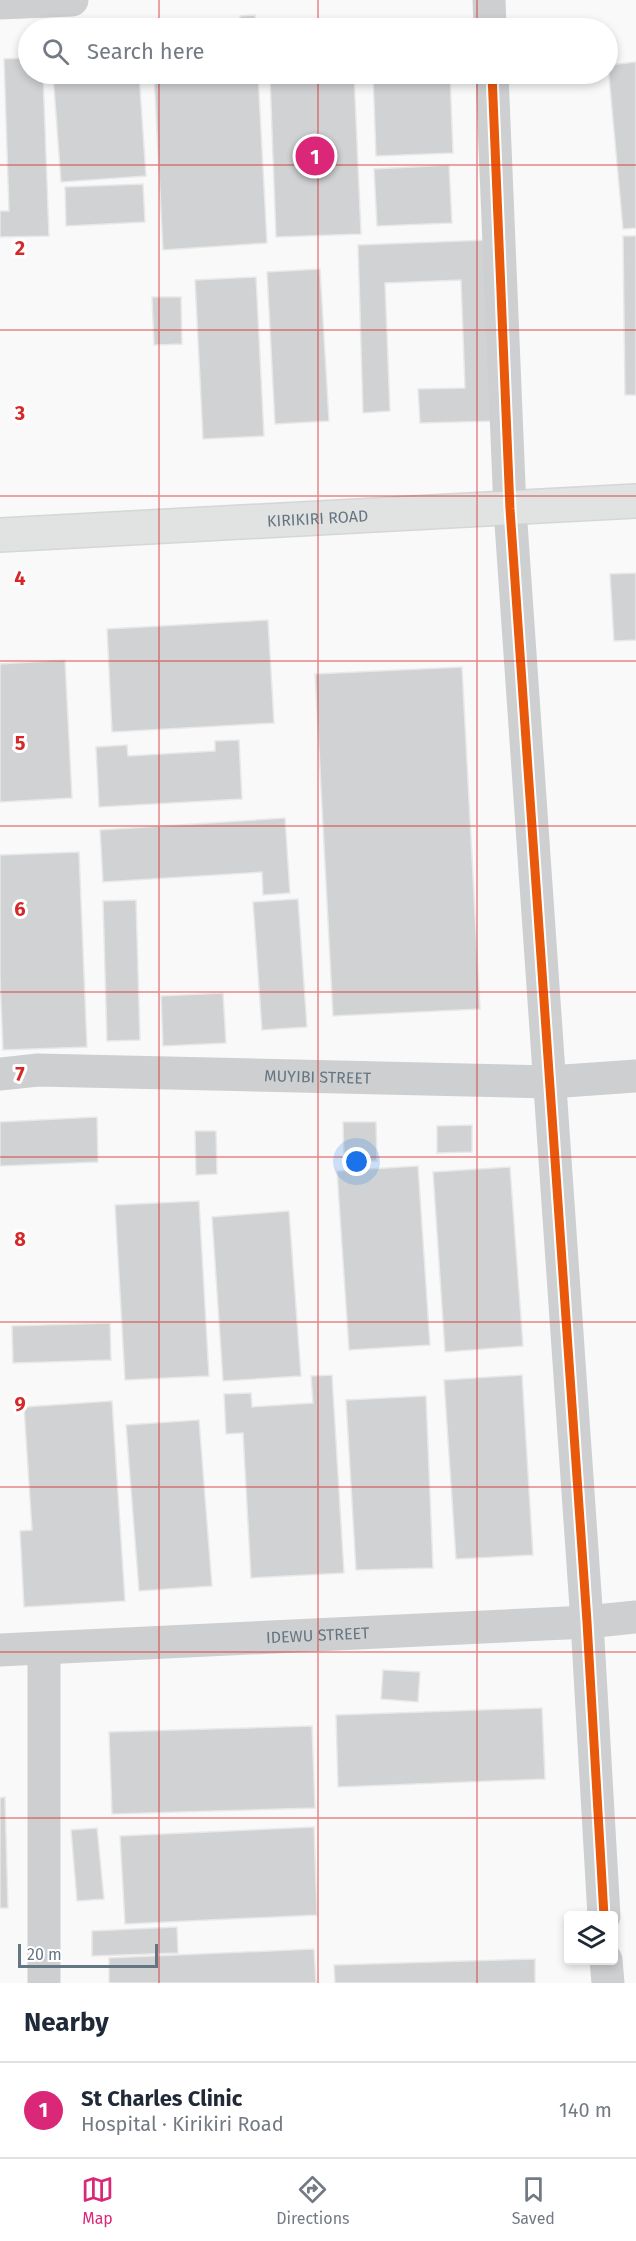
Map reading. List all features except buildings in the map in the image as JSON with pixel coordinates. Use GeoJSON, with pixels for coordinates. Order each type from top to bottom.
{"type":"FeatureCollection","features":[{"type":"Feature","properties":{"kind":"main road","name":"KIRIKIRI ROAD"},"geometry":{"type":"LineString","coordinates":[[0,535],[636,501]]}},
{"type":"Feature","properties":{"kind":"street"},"geometry":{"type":"LineString","coordinates":[[0,3],[72,0]]}},
{"type":"Feature","properties":{"kind":"street"},"geometry":{"type":"LineString","coordinates":[[489,0],[490,18]]}},
{"type":"Feature","properties":{"kind":"street"},"geometry":{"type":"LineString","coordinates":[[492,84],[510,508],[587,1622],[604,1911]]}},
{"type":"Feature","properties":{"kind":"street","name":"MUYIBI STREET"},"geometry":{"type":"LineString","coordinates":[[0,1074],[38,1070],[550,1082],[636,1076]]}},
{"type":"Feature","properties":{"kind":"street","name":"IDEWU STREET"},"geometry":{"type":"LineString","coordinates":[[0,1650],[587,1622],[636,1617]]}},
{"type":"Feature","properties":{"kind":"street"},"geometry":{"type":"LineString","coordinates":[[44,1648],[44,1983]]}},
{"type":"Feature","properties":{"kind":"street"},"geometry":{"type":"LineString","coordinates":[[606,1965],[608,1983]]}},
{"type":"Feature","properties":{"kind":"cycle path"},"geometry":{"type":"LineString","coordinates":[[492,84],[510,509],[587,1622],[604,1911]]}},
{"type":"Feature","properties":{"kind":"place","name":"St Charles Clinic"},"geometry":{"type":"Point","coordinates":[315,156]}}]}
